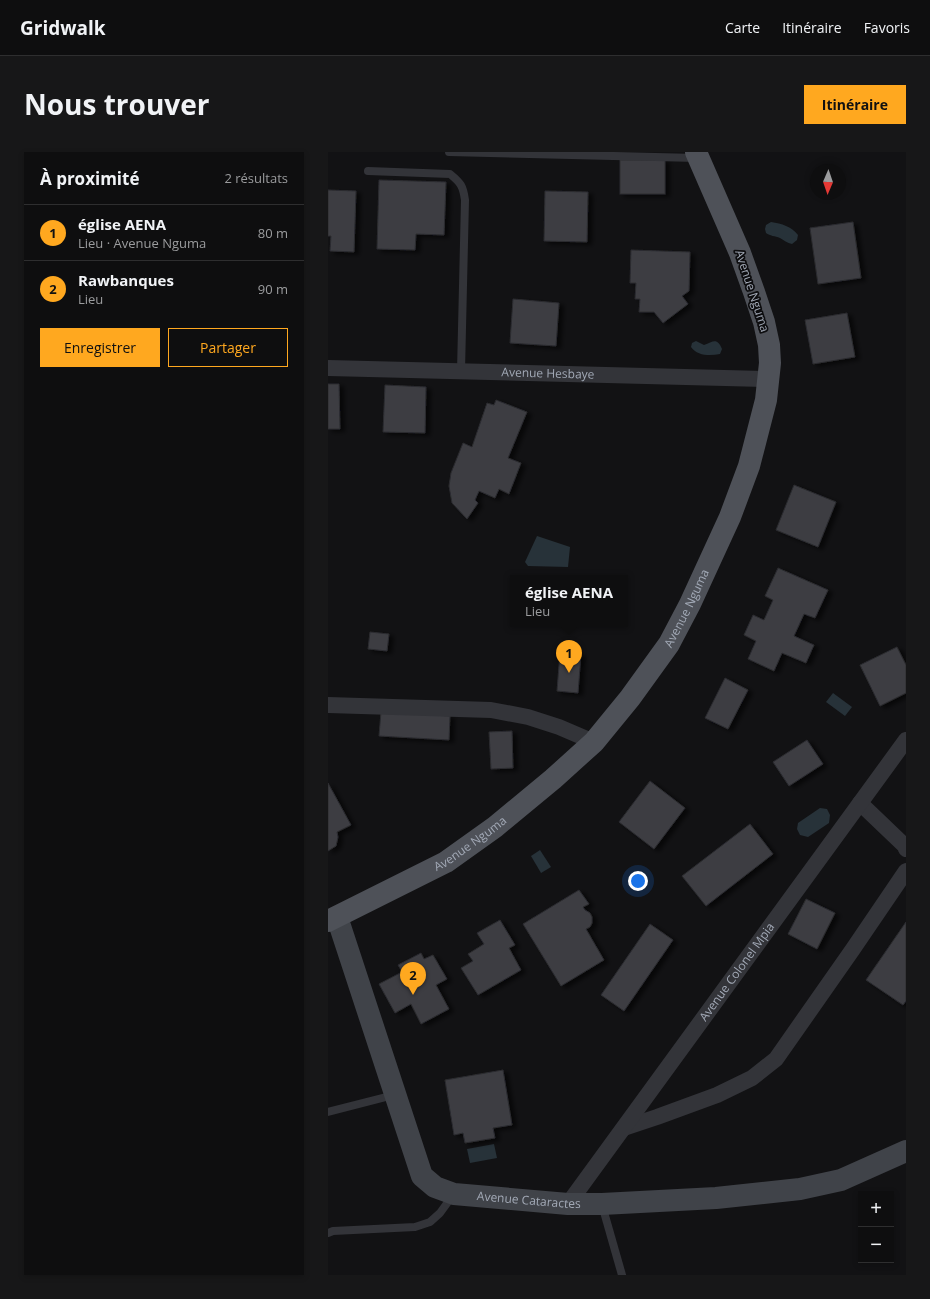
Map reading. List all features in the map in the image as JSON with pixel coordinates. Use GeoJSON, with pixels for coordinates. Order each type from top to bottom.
{"type":"FeatureCollection","features":[{"type":"Feature","properties":{"kind":"main road","name":"Avenue Nguma"},"geometry":{"type":"LineString","coordinates":[[333,919],[446,862],[495,827],[553,779],[594,742],[630,698],[669,644],[690,604],[730,517],[749,466],[766,400],[770,363],[769,345],[764,322],[740,253],[698,155]]}},
{"type":"Feature","properties":{"kind":"street","name":"Avenue Hesbaye"},"geometry":{"type":"LineString","coordinates":[[328,368],[768,379]]}},
{"type":"Feature","properties":{"kind":"street"},"geometry":{"type":"LineString","coordinates":[[328,706],[490,710],[528,717],[559,727],[594,742]]}},
{"type":"Feature","properties":{"kind":"street","name":"Avenue Colonel Mpia"},"geometry":{"type":"LineString","coordinates":[[568,1204],[906,740]]}},
{"type":"Feature","properties":{"kind":"street"},"geometry":{"type":"LineString","coordinates":[[860,803],[905,846],[906,849]]}},
{"type":"Feature","properties":{"kind":"street"},"geometry":{"type":"LineString","coordinates":[[624,1128],[717,1095],[752,1078],[776,1059],[906,871]]}},
{"type":"Feature","properties":{"kind":"street","name":"Avenue Cataractes"},"geometry":{"type":"LineString","coordinates":[[333,919],[422,1176],[434,1187],[454,1194],[568,1204],[602,1204],[716,1198],[800,1189],[840,1180],[906,1151]]}},
{"type":"Feature","properties":{"kind":"lane"},"geometry":{"type":"LineString","coordinates":[[449,152],[698,155]]}},
{"type":"Feature","properties":{"kind":"lane"},"geometry":{"type":"LineString","coordinates":[[368,171],[450,174],[460,182],[465,200],[461,371]]}},
{"type":"Feature","properties":{"kind":"lane"},"geometry":{"type":"LineString","coordinates":[[328,1112],[394,1095]]}},
{"type":"Feature","properties":{"kind":"lane"},"geometry":{"type":"LineString","coordinates":[[328,1233],[333,1231],[415,1227],[430,1222],[440,1214],[454,1194]]}},
{"type":"Feature","properties":{"kind":"lane"},"geometry":{"type":"LineString","coordinates":[[602,1204],[622,1275]]}},
{"type":"Feature","properties":{"kind":"shaded area"},"geometry":{"type":"Polygon","coordinates":[[[771,222],[792,229],[798,235],[797,240],[792,244],[766,233],[766,225],[771,222]]]}},
{"type":"Feature","properties":{"kind":"shaded area"},"geometry":{"type":"Polygon","coordinates":[[[696,341],[704,345],[714,341],[718,343],[722,349],[720,354],[700,354],[691,347],[692,343],[696,341]]]}},
{"type":"Feature","properties":{"kind":"shaded area"},"geometry":{"type":"Polygon","coordinates":[[[537,536],[570,547],[568,567],[528,566],[525,562],[537,536]]]}},
{"type":"Feature","properties":{"kind":"shaded area"},"geometry":{"type":"Polygon","coordinates":[[[833,693],[852,707],[845,716],[826,702],[833,693]]]}},
{"type":"Feature","properties":{"kind":"shaded area"},"geometry":{"type":"Polygon","coordinates":[[[820,808],[827,809],[830,815],[829,823],[808,837],[800,835],[797,829],[798,823],[820,808]]]}},
{"type":"Feature","properties":{"kind":"shaded area"},"geometry":{"type":"Polygon","coordinates":[[[540,850],[551,867],[541,873],[531,856],[540,850]]]}},
{"type":"Feature","properties":{"kind":"shaded area"},"geometry":{"type":"Polygon","coordinates":[[[494,1144],[497,1158],[470,1163],[467,1149],[494,1144]]]}},
{"type":"Feature","properties":{"kind":"building"},"geometry":{"type":"Polygon","coordinates":[[[620,160],[665,160],[665,194],[620,194],[620,160]]]}},
{"type":"Feature","properties":{"kind":"building"},"geometry":{"type":"Polygon","coordinates":[[[379,180],[446,182],[444,235],[416,234],[415,250],[377,249],[379,180]]]}},
{"type":"Feature","properties":{"kind":"building"},"geometry":{"type":"Polygon","coordinates":[[[328,190],[356,191],[354,252],[330,251],[331,236],[328,236],[328,190]]]}},
{"type":"Feature","properties":{"kind":"building"},"geometry":{"type":"Polygon","coordinates":[[[545,191],[588,192],[587,242],[544,241],[545,191]]]}},
{"type":"Feature","properties":{"kind":"building"},"geometry":{"type":"Polygon","coordinates":[[[853,222],[861,278],[818,284],[810,228],[853,222]]]}},
{"type":"Feature","properties":{"kind":"building"},"geometry":{"type":"Polygon","coordinates":[[[631,250],[690,252],[689,291],[682,296],[688,304],[663,323],[654,312],[639,312],[640,299],[635,299],[636,283],[630,283],[631,250]]]}},
{"type":"Feature","properties":{"kind":"building"},"geometry":{"type":"Polygon","coordinates":[[[513,299],[559,303],[556,346],[510,343],[513,299]]]}},
{"type":"Feature","properties":{"kind":"building"},"geometry":{"type":"Polygon","coordinates":[[[847,313],[855,357],[813,364],[805,320],[847,313]]]}},
{"type":"Feature","properties":{"kind":"building"},"geometry":{"type":"Polygon","coordinates":[[[328,384],[339,384],[340,429],[328,429],[328,384]]]}},
{"type":"Feature","properties":{"kind":"building"},"geometry":{"type":"Polygon","coordinates":[[[385,385],[426,387],[425,433],[383,432],[385,385]]]}},
{"type":"Feature","properties":{"kind":"building"},"geometry":{"type":"Polygon","coordinates":[[[496,400],[527,412],[508,458],[521,463],[509,494],[499,489],[495,498],[479,491],[475,500],[478,503],[467,519],[452,503],[449,486],[451,473],[463,443],[472,447],[487,403],[494,405],[496,400]]]}},
{"type":"Feature","properties":{"kind":"building"},"geometry":{"type":"Polygon","coordinates":[[[794,485],[836,502],[818,547],[776,530],[794,485]]]}},
{"type":"Feature","properties":{"kind":"building"},"geometry":{"type":"Polygon","coordinates":[[[778,568],[828,590],[815,618],[804,614],[794,636],[814,645],[806,663],[782,653],[774,671],[748,659],[756,641],[744,635],[753,615],[764,620],[773,600],[765,596],[778,568]]]}},
{"type":"Feature","properties":{"kind":"building"},"geometry":{"type":"Polygon","coordinates":[[[370,632],[389,634],[387,651],[368,649],[370,632]]]}},
{"type":"Feature","properties":{"kind":"building"},"geometry":{"type":"Polygon","coordinates":[[[897,647],[906,665],[906,693],[880,706],[860,665],[897,647]]]}},
{"type":"Feature","properties":{"kind":"building"},"geometry":{"type":"Polygon","coordinates":[[[560,652],[581,654],[578,693],[557,691],[560,652]]]}},
{"type":"Feature","properties":{"kind":"building"},"geometry":{"type":"Polygon","coordinates":[[[725,678],[748,690],[728,729],[705,718],[725,678]]]}},
{"type":"Feature","properties":{"kind":"building"},"geometry":{"type":"Polygon","coordinates":[[[381,712],[450,716],[449,740],[379,736],[381,712]]]}},
{"type":"Feature","properties":{"kind":"building"},"geometry":{"type":"Polygon","coordinates":[[[512,731],[513,768],[491,769],[489,732],[512,731]]]}},
{"type":"Feature","properties":{"kind":"building"},"geometry":{"type":"Polygon","coordinates":[[[807,740],[823,764],[789,786],[773,762],[807,740]]]}},
{"type":"Feature","properties":{"kind":"building"},"geometry":{"type":"Polygon","coordinates":[[[650,781],[685,808],[654,849],[619,822],[650,781]]]}},
{"type":"Feature","properties":{"kind":"building"},"geometry":{"type":"Polygon","coordinates":[[[328,783],[351,825],[337,832],[338,837],[336,846],[328,851],[328,783]]]}},
{"type":"Feature","properties":{"kind":"building"},"geometry":{"type":"Polygon","coordinates":[[[750,824],[773,854],[706,906],[682,876],[750,824]]]}},
{"type":"Feature","properties":{"kind":"building"},"geometry":{"type":"Polygon","coordinates":[[[579,890],[589,904],[583,907],[592,917],[590,927],[586,929],[604,960],[561,986],[523,924],[579,890]]]}},
{"type":"Feature","properties":{"kind":"building"},"geometry":{"type":"Polygon","coordinates":[[[806,899],[835,913],[817,949],[788,934],[806,899]]]}},
{"type":"Feature","properties":{"kind":"building"},"geometry":{"type":"Polygon","coordinates":[[[500,920],[515,945],[509,948],[521,970],[478,995],[461,968],[473,961],[468,954],[484,944],[477,933],[500,920]]]}},
{"type":"Feature","properties":{"kind":"building"},"geometry":{"type":"Polygon","coordinates":[[[906,922],[906,1001],[903,1005],[866,980],[906,922]]]}},
{"type":"Feature","properties":{"kind":"building"},"geometry":{"type":"Polygon","coordinates":[[[650,924],[673,940],[624,1011],[601,995],[650,924]]]}},
{"type":"Feature","properties":{"kind":"building"},"geometry":{"type":"Polygon","coordinates":[[[421,953],[424,959],[433,955],[447,979],[436,985],[449,1009],[421,1024],[411,1004],[395,1013],[379,984],[402,972],[398,965],[421,953]]]}},
{"type":"Feature","properties":{"kind":"building"},"geometry":{"type":"Polygon","coordinates":[[[503,1070],[512,1125],[493,1128],[495,1138],[465,1143],[463,1133],[454,1135],[445,1080],[503,1070]]]}},
{"type":"Feature","properties":{"kind":"place","name":"église AENA"},"geometry":{"type":"Point","coordinates":[569,673]}},
{"type":"Feature","properties":{"kind":"place","name":"Rawbanques"},"geometry":{"type":"Point","coordinates":[413,995]}}]}
